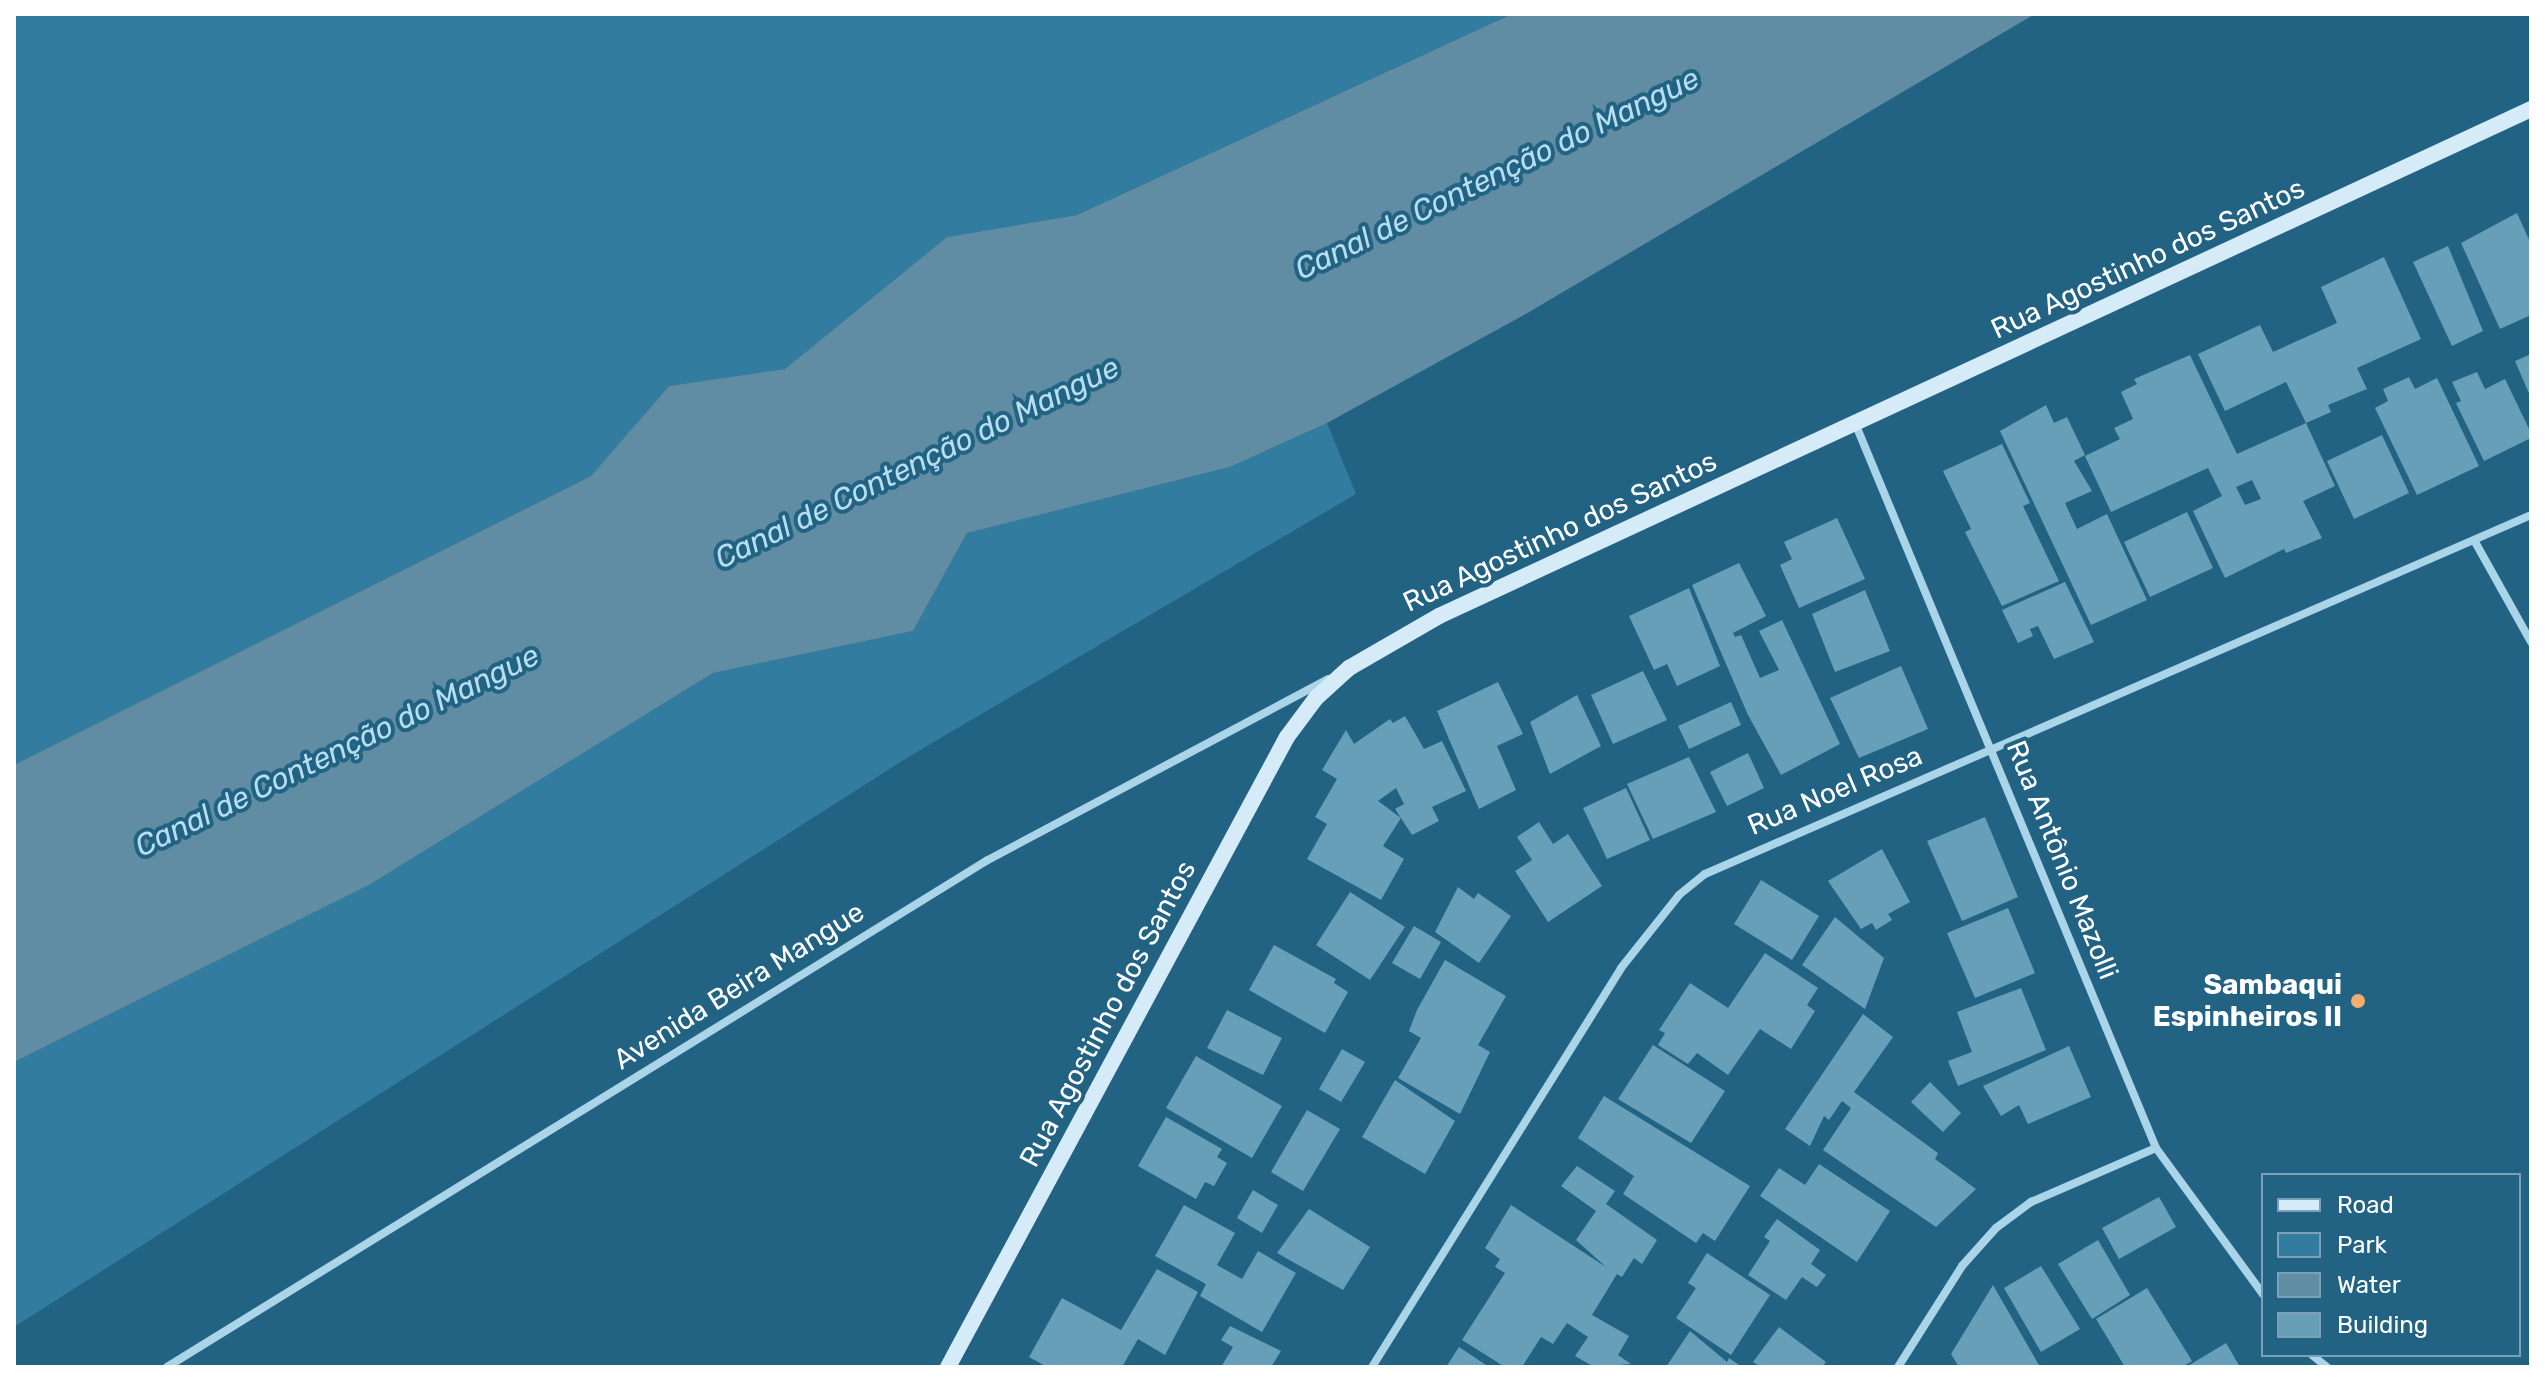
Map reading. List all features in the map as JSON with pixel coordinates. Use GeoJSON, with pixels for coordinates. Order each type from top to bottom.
{"type":"FeatureCollection","features":[{"type":"Feature","properties":{"kind":"street","name":"Rua Agostinho dos Santos"},"geometry":{"type":"LineString","coordinates":[[948,1367],[1287,737],[1316,698],[1349,668],[1439,616],[2531,109]]}},
{"type":"Feature","properties":{"kind":"street","name":"Rua Antônio Mazolli"},"geometry":{"type":"LineString","coordinates":[[1855,423],[1993,748],[2156,1148],[2261,1291]]}},
{"type":"Feature","properties":{"kind":"street","name":"Rua Noel Rosa"},"geometry":{"type":"LineString","coordinates":[[1372,1367],[1590,1014],[1679,895],[1737,857],[2531,515]]}},
{"type":"Feature","properties":{"kind":"street"},"geometry":{"type":"LineString","coordinates":[[2474,540],[2531,642]]}},
{"type":"Feature","properties":{"kind":"street","name":"Avenida Beira Mangue"},"geometry":{"type":"LineString","coordinates":[[167,1367],[972,869],[1349,668]]}},
{"type":"Feature","properties":{"kind":"street"},"geometry":{"type":"LineString","coordinates":[[1898,1367],[1962,1266],[1996,1228],[2031,1202],[2156,1148]]}},
{"type":"Feature","properties":{"kind":"green space"},"geometry":{"type":"Polygon","coordinates":[[[14,14],[1512,14],[1077,215],[947,237],[785,369],[669,386],[591,476],[14,765],[14,14]]]}},
{"type":"Feature","properties":{"kind":"green space"},"geometry":{"type":"Polygon","coordinates":[[[1327,423],[1356,494],[910,756],[14,1327],[14,1062],[369,885],[713,673],[913,631],[967,533],[1230,467],[1327,423]]]}},
{"type":"Feature","properties":{"kind":"water","name":"Canal de Contenção do Mangue"},"geometry":{"type":"Polygon","coordinates":[[[1512,14],[2035,14],[1524,315],[1327,423],[1230,467],[967,533],[913,631],[713,673],[369,885],[14,1062],[14,765],[591,476],[669,386],[785,369],[947,237],[1077,215],[1512,14]]]}},
{"type":"Feature","properties":{"kind":"building"},"geometry":{"type":"Polygon","coordinates":[[[2517,213],[2531,244],[2531,315],[2500,329],[2461,243],[2517,213]]]}},
{"type":"Feature","properties":{"kind":"building"},"geometry":{"type":"Polygon","coordinates":[[[2448,246],[2483,331],[2452,346],[2413,262],[2448,246]]]}},
{"type":"Feature","properties":{"kind":"building"},"geometry":{"type":"Polygon","coordinates":[[[2384,257],[2421,339],[2357,368],[2367,389],[2328,405],[2331,412],[2306,423],[2286,382],[2225,411],[2198,354],[2260,325],[2273,352],[2337,323],[2321,287],[2384,257]]]}},
{"type":"Feature","properties":{"kind":"building"},"geometry":{"type":"Polygon","coordinates":[[[2531,354],[2531,398],[2515,361],[2531,354]]]}},
{"type":"Feature","properties":{"kind":"building"},"geometry":{"type":"Polygon","coordinates":[[[2190,355],[2237,454],[2306,423],[2335,486],[2303,501],[2322,538],[2286,553],[2284,549],[2225,578],[2193,511],[2222,496],[2208,468],[2111,512],[2085,456],[2120,439],[2114,428],[2133,419],[2121,392],[2137,384],[2134,379],[2190,355]],[[2252,480],[2236,487],[2245,505],[2261,499],[2252,480]]]}},
{"type":"Feature","properties":{"kind":"building"},"geometry":{"type":"Polygon","coordinates":[[[2477,372],[2485,389],[2505,379],[2531,433],[2531,438],[2484,461],[2456,403],[2461,401],[2452,382],[2477,372]]]}},
{"type":"Feature","properties":{"kind":"building"},"geometry":{"type":"Polygon","coordinates":[[[2409,377],[2415,389],[2437,378],[2479,466],[2417,495],[2375,408],[2388,401],[2383,389],[2409,377]]]}},
{"type":"Feature","properties":{"kind":"building"},"geometry":{"type":"Polygon","coordinates":[[[2046,405],[2054,423],[2067,417],[2085,455],[2074,461],[2092,491],[2065,503],[2077,529],[2107,514],[2147,600],[2091,625],[2000,431],[2046,405]]]}},
{"type":"Feature","properties":{"kind":"building"},"geometry":{"type":"Polygon","coordinates":[[[2382,435],[2409,493],[2354,519],[2327,461],[2382,435]]]}},
{"type":"Feature","properties":{"kind":"building"},"geometry":{"type":"Polygon","coordinates":[[[2002,444],[2030,503],[2023,506],[2059,581],[2002,606],[1965,532],[1971,529],[1943,471],[2002,444]]]}},
{"type":"Feature","properties":{"kind":"building"},"geometry":{"type":"Polygon","coordinates":[[[2187,512],[2213,568],[2150,597],[2124,542],[2187,512]]]}},
{"type":"Feature","properties":{"kind":"building"},"geometry":{"type":"Polygon","coordinates":[[[1837,518],[1865,579],[1799,608],[1780,565],[1792,559],[1784,542],[1837,518]]]}},
{"type":"Feature","properties":{"kind":"building"},"geometry":{"type":"Polygon","coordinates":[[[1739,563],[1766,616],[1733,633],[1735,637],[1741,635],[1760,678],[1779,670],[1759,631],[1782,620],[1840,744],[1781,775],[1748,715],[1692,585],[1739,563]]]}},
{"type":"Feature","properties":{"kind":"building"},"geometry":{"type":"Polygon","coordinates":[[[2065,582],[2094,642],[2054,659],[2038,626],[2030,629],[2033,636],[2018,643],[2002,610],[2065,582]]]}},
{"type":"Feature","properties":{"kind":"building"},"geometry":{"type":"Polygon","coordinates":[[[1689,588],[1720,666],[1677,686],[1667,664],[1654,670],[1629,616],[1689,588]]]}},
{"type":"Feature","properties":{"kind":"building"},"geometry":{"type":"Polygon","coordinates":[[[1865,590],[1890,651],[1835,672],[1812,614],[1865,590]]]}},
{"type":"Feature","properties":{"kind":"building"},"geometry":{"type":"Polygon","coordinates":[[[1901,666],[1928,729],[1859,758],[1830,698],[1901,666]]]}},
{"type":"Feature","properties":{"kind":"building"},"geometry":{"type":"Polygon","coordinates":[[[1643,671],[1667,720],[1613,744],[1591,695],[1643,671]]]}},
{"type":"Feature","properties":{"kind":"building"},"geometry":{"type":"Polygon","coordinates":[[[1498,682],[1523,734],[1497,746],[1516,790],[1479,809],[1437,711],[1498,682]]]}},
{"type":"Feature","properties":{"kind":"building"},"geometry":{"type":"Polygon","coordinates":[[[1577,695],[1601,746],[1550,774],[1530,722],[1577,695]]]}},
{"type":"Feature","properties":{"kind":"building"},"geometry":{"type":"Polygon","coordinates":[[[1731,702],[1741,725],[1689,749],[1678,726],[1731,702]]]}},
{"type":"Feature","properties":{"kind":"building"},"geometry":{"type":"Polygon","coordinates":[[[1405,716],[1424,749],[1442,741],[1466,791],[1432,807],[1439,821],[1412,835],[1401,818],[1383,846],[1404,859],[1381,900],[1307,859],[1327,824],[1315,817],[1337,779],[1322,770],[1346,730],[1354,744],[1390,719],[1393,723],[1405,716]],[[1396,788],[1378,801],[1401,818],[1395,809],[1404,804],[1396,788]]]}},
{"type":"Feature","properties":{"kind":"building"},"geometry":{"type":"Polygon","coordinates":[[[1748,753],[1764,788],[1727,806],[1710,772],[1748,753]]]}},
{"type":"Feature","properties":{"kind":"building"},"geometry":{"type":"Polygon","coordinates":[[[1689,757],[1716,812],[1653,839],[1627,784],[1689,757]]]}},
{"type":"Feature","properties":{"kind":"building"},"geometry":{"type":"Polygon","coordinates":[[[1626,788],[1650,840],[1607,859],[1583,808],[1626,788]]]}},
{"type":"Feature","properties":{"kind":"building"},"geometry":{"type":"Polygon","coordinates":[[[1985,817],[2018,897],[1962,921],[1927,841],[1985,817]]]}},
{"type":"Feature","properties":{"kind":"building"},"geometry":{"type":"Polygon","coordinates":[[[1539,822],[1553,844],[1568,834],[1602,886],[1548,922],[1515,871],[1532,860],[1517,837],[1539,822]]]}},
{"type":"Feature","properties":{"kind":"building"},"geometry":{"type":"Polygon","coordinates":[[[1882,849],[1910,902],[1888,914],[1892,920],[1876,930],[1872,923],[1861,929],[1828,881],[1882,849]]]}},
{"type":"Feature","properties":{"kind":"building"},"geometry":{"type":"Polygon","coordinates":[[[1761,880],[1819,916],[1792,960],[1734,924],[1761,880]]]}},
{"type":"Feature","properties":{"kind":"building"},"geometry":{"type":"Polygon","coordinates":[[[1458,887],[1474,899],[1478,893],[1511,916],[1479,963],[1435,932],[1458,887]]]}},
{"type":"Feature","properties":{"kind":"building"},"geometry":{"type":"Polygon","coordinates":[[[1350,892],[1405,927],[1370,980],[1316,945],[1350,892]]]}},
{"type":"Feature","properties":{"kind":"building"},"geometry":{"type":"Polygon","coordinates":[[[2008,908],[2035,973],[1975,998],[1947,933],[2008,908]]]}},
{"type":"Feature","properties":{"kind":"building"},"geometry":{"type":"Polygon","coordinates":[[[1835,917],[1884,958],[1865,1009],[1802,965],[1835,917]]]}},
{"type":"Feature","properties":{"kind":"building"},"geometry":{"type":"Polygon","coordinates":[[[1414,926],[1441,942],[1420,979],[1392,963],[1414,926]]]}},
{"type":"Feature","properties":{"kind":"building"},"geometry":{"type":"Polygon","coordinates":[[[1274,945],[1336,979],[1334,983],[1348,992],[1325,1033],[1249,990],[1274,945]]]}},
{"type":"Feature","properties":{"kind":"building"},"geometry":{"type":"Polygon","coordinates":[[[1765,953],[1818,988],[1807,1005],[1815,1011],[1791,1049],[1760,1029],[1728,1075],[1697,1053],[1688,1064],[1658,1045],[1665,1033],[1659,1030],[1690,983],[1728,1008],[1765,953]]]}},
{"type":"Feature","properties":{"kind":"building"},"geometry":{"type":"Polygon","coordinates":[[[1445,960],[1506,996],[1478,1045],[1490,1052],[1460,1114],[1398,1078],[1421,1038],[1409,1031],[1417,1010],[1445,960]]]}},
{"type":"Feature","properties":{"kind":"building"},"geometry":{"type":"Polygon","coordinates":[[[2021,988],[2046,1050],[1958,1086],[1948,1061],[1972,1052],[1957,1012],[2021,988]]]}},
{"type":"Feature","properties":{"kind":"building"},"geometry":{"type":"Polygon","coordinates":[[[1227,1010],[1282,1038],[1263,1075],[1207,1048],[1227,1010]]]}},
{"type":"Feature","properties":{"kind":"building"},"geometry":{"type":"Polygon","coordinates":[[[1863,1014],[1893,1037],[1854,1092],[1938,1153],[1935,1159],[1976,1189],[1936,1227],[1823,1150],[1851,1108],[1842,1101],[1829,1120],[1824,1116],[1810,1146],[1785,1129],[1863,1014]]]}},
{"type":"Feature","properties":{"kind":"building"},"geometry":{"type":"Polygon","coordinates":[[[1653,1045],[1725,1091],[1691,1143],[1618,1099],[1653,1045]]]}},
{"type":"Feature","properties":{"kind":"building"},"geometry":{"type":"Polygon","coordinates":[[[2069,1046],[2091,1097],[2028,1124],[2019,1105],[2001,1116],[1983,1086],[2069,1046]]]}},
{"type":"Feature","properties":{"kind":"building"},"geometry":{"type":"Polygon","coordinates":[[[1342,1049],[1365,1062],[1341,1102],[1319,1089],[1342,1049]]]}},
{"type":"Feature","properties":{"kind":"building"},"geometry":{"type":"Polygon","coordinates":[[[1196,1056],[1282,1106],[1252,1158],[1166,1108],[1196,1056]]]}},
{"type":"Feature","properties":{"kind":"building"},"geometry":{"type":"Polygon","coordinates":[[[1395,1080],[1455,1121],[1425,1174],[1362,1137],[1395,1080]]]}},
{"type":"Feature","properties":{"kind":"building"},"geometry":{"type":"Polygon","coordinates":[[[1930,1082],[1961,1113],[1943,1132],[1911,1102],[1930,1082]]]}},
{"type":"Feature","properties":{"kind":"building"},"geometry":{"type":"Polygon","coordinates":[[[1604,1096],[1750,1186],[1715,1241],[1703,1233],[1696,1243],[1623,1194],[1634,1176],[1578,1138],[1604,1096]]]}},
{"type":"Feature","properties":{"kind":"building"},"geometry":{"type":"Polygon","coordinates":[[[1307,1110],[1340,1129],[1303,1191],[1271,1172],[1307,1110]]]}},
{"type":"Feature","properties":{"kind":"building"},"geometry":{"type":"Polygon","coordinates":[[[1166,1117],[1222,1149],[1217,1157],[1227,1163],[1214,1186],[1205,1182],[1196,1199],[1138,1166],[1166,1117]]]}},
{"type":"Feature","properties":{"kind":"building"},"geometry":{"type":"Polygon","coordinates":[[[1819,1164],[1890,1211],[1857,1262],[1760,1196],[1779,1168],[1805,1185],[1819,1164]]]}},
{"type":"Feature","properties":{"kind":"building"},"geometry":{"type":"Polygon","coordinates":[[[1577,1166],[1615,1191],[1606,1204],[1657,1240],[1642,1264],[1634,1258],[1622,1277],[1617,1274],[1592,1315],[1629,1336],[1618,1355],[1631,1364],[1594,1367],[1575,1356],[1588,1337],[1567,1323],[1553,1344],[1541,1337],[1522,1367],[1505,1367],[1462,1340],[1505,1273],[1495,1267],[1500,1259],[1485,1248],[1511,1205],[1606,1267],[1576,1240],[1596,1211],[1561,1186],[1577,1166]]]}},
{"type":"Feature","properties":{"kind":"building"},"geometry":{"type":"Polygon","coordinates":[[[1253,1190],[1278,1205],[1262,1233],[1237,1218],[1253,1190]]]}},
{"type":"Feature","properties":{"kind":"building"},"geometry":{"type":"Polygon","coordinates":[[[2159,1197],[2176,1227],[2119,1259],[2102,1228],[2159,1197]]]}},
{"type":"Feature","properties":{"kind":"building"},"geometry":{"type":"Polygon","coordinates":[[[1184,1205],[1235,1233],[1217,1265],[1242,1279],[1258,1251],[1296,1273],[1262,1332],[1200,1296],[1206,1284],[1155,1256],[1184,1205]]]}},
{"type":"Feature","properties":{"kind":"building"},"geometry":{"type":"Polygon","coordinates":[[[1309,1209],[1370,1247],[1343,1290],[1277,1253],[1309,1209]]]}},
{"type":"Feature","properties":{"kind":"building"},"geometry":{"type":"Polygon","coordinates":[[[1777,1219],[1820,1250],[1811,1264],[1826,1275],[1817,1287],[1802,1277],[1786,1300],[1748,1275],[1770,1241],[1764,1237],[1777,1219]]]}},
{"type":"Feature","properties":{"kind":"building"},"geometry":{"type":"Polygon","coordinates":[[[2098,1240],[2130,1295],[2092,1319],[2058,1264],[2098,1240]]]}},
{"type":"Feature","properties":{"kind":"building"},"geometry":{"type":"Polygon","coordinates":[[[1707,1253],[1770,1295],[1731,1355],[1676,1318],[1696,1288],[1688,1283],[1707,1253]]]}},
{"type":"Feature","properties":{"kind":"building"},"geometry":{"type":"Polygon","coordinates":[[[2041,1266],[2080,1329],[2041,1352],[2004,1288],[2041,1266]]]}},
{"type":"Feature","properties":{"kind":"building"},"geometry":{"type":"Polygon","coordinates":[[[1157,1269],[1198,1292],[1165,1355],[1138,1339],[1122,1367],[1047,1367],[1029,1357],[1062,1298],[1121,1330],[1157,1269]]]}},
{"type":"Feature","properties":{"kind":"building"},"geometry":{"type":"Polygon","coordinates":[[[1993,1285],[2040,1367],[1959,1367],[1951,1354],[1993,1285]]]}},
{"type":"Feature","properties":{"kind":"building"},"geometry":{"type":"Polygon","coordinates":[[[2147,1288],[2192,1361],[2182,1367],[2125,1367],[2096,1319],[2147,1288]]]}},
{"type":"Feature","properties":{"kind":"building"},"geometry":{"type":"Polygon","coordinates":[[[1230,1326],[1281,1351],[1271,1367],[1221,1367],[1233,1347],[1221,1340],[1230,1326]]]}},
{"type":"Feature","properties":{"kind":"building"},"geometry":{"type":"Polygon","coordinates":[[[1779,1327],[1826,1362],[1822,1367],[1761,1367],[1753,1362],[1779,1327]]]}},
{"type":"Feature","properties":{"kind":"building"},"geometry":{"type":"Polygon","coordinates":[[[1690,1331],[1727,1362],[1729,1358],[1742,1367],[1666,1367],[1690,1331]]]}},
{"type":"Feature","properties":{"kind":"building"},"geometry":{"type":"Polygon","coordinates":[[[2226,1343],[2240,1367],[2186,1367],[2226,1343]]]}},
{"type":"Feature","properties":{"kind":"building"},"geometry":{"type":"Polygon","coordinates":[[[1459,1347],[1489,1367],[1446,1367],[1459,1347]]]}},
{"type":"Feature","properties":{"kind":"place","name":"Sambaqui Espinheiros II"},"geometry":{"type":"Point","coordinates":[2358,1001]}}]}
